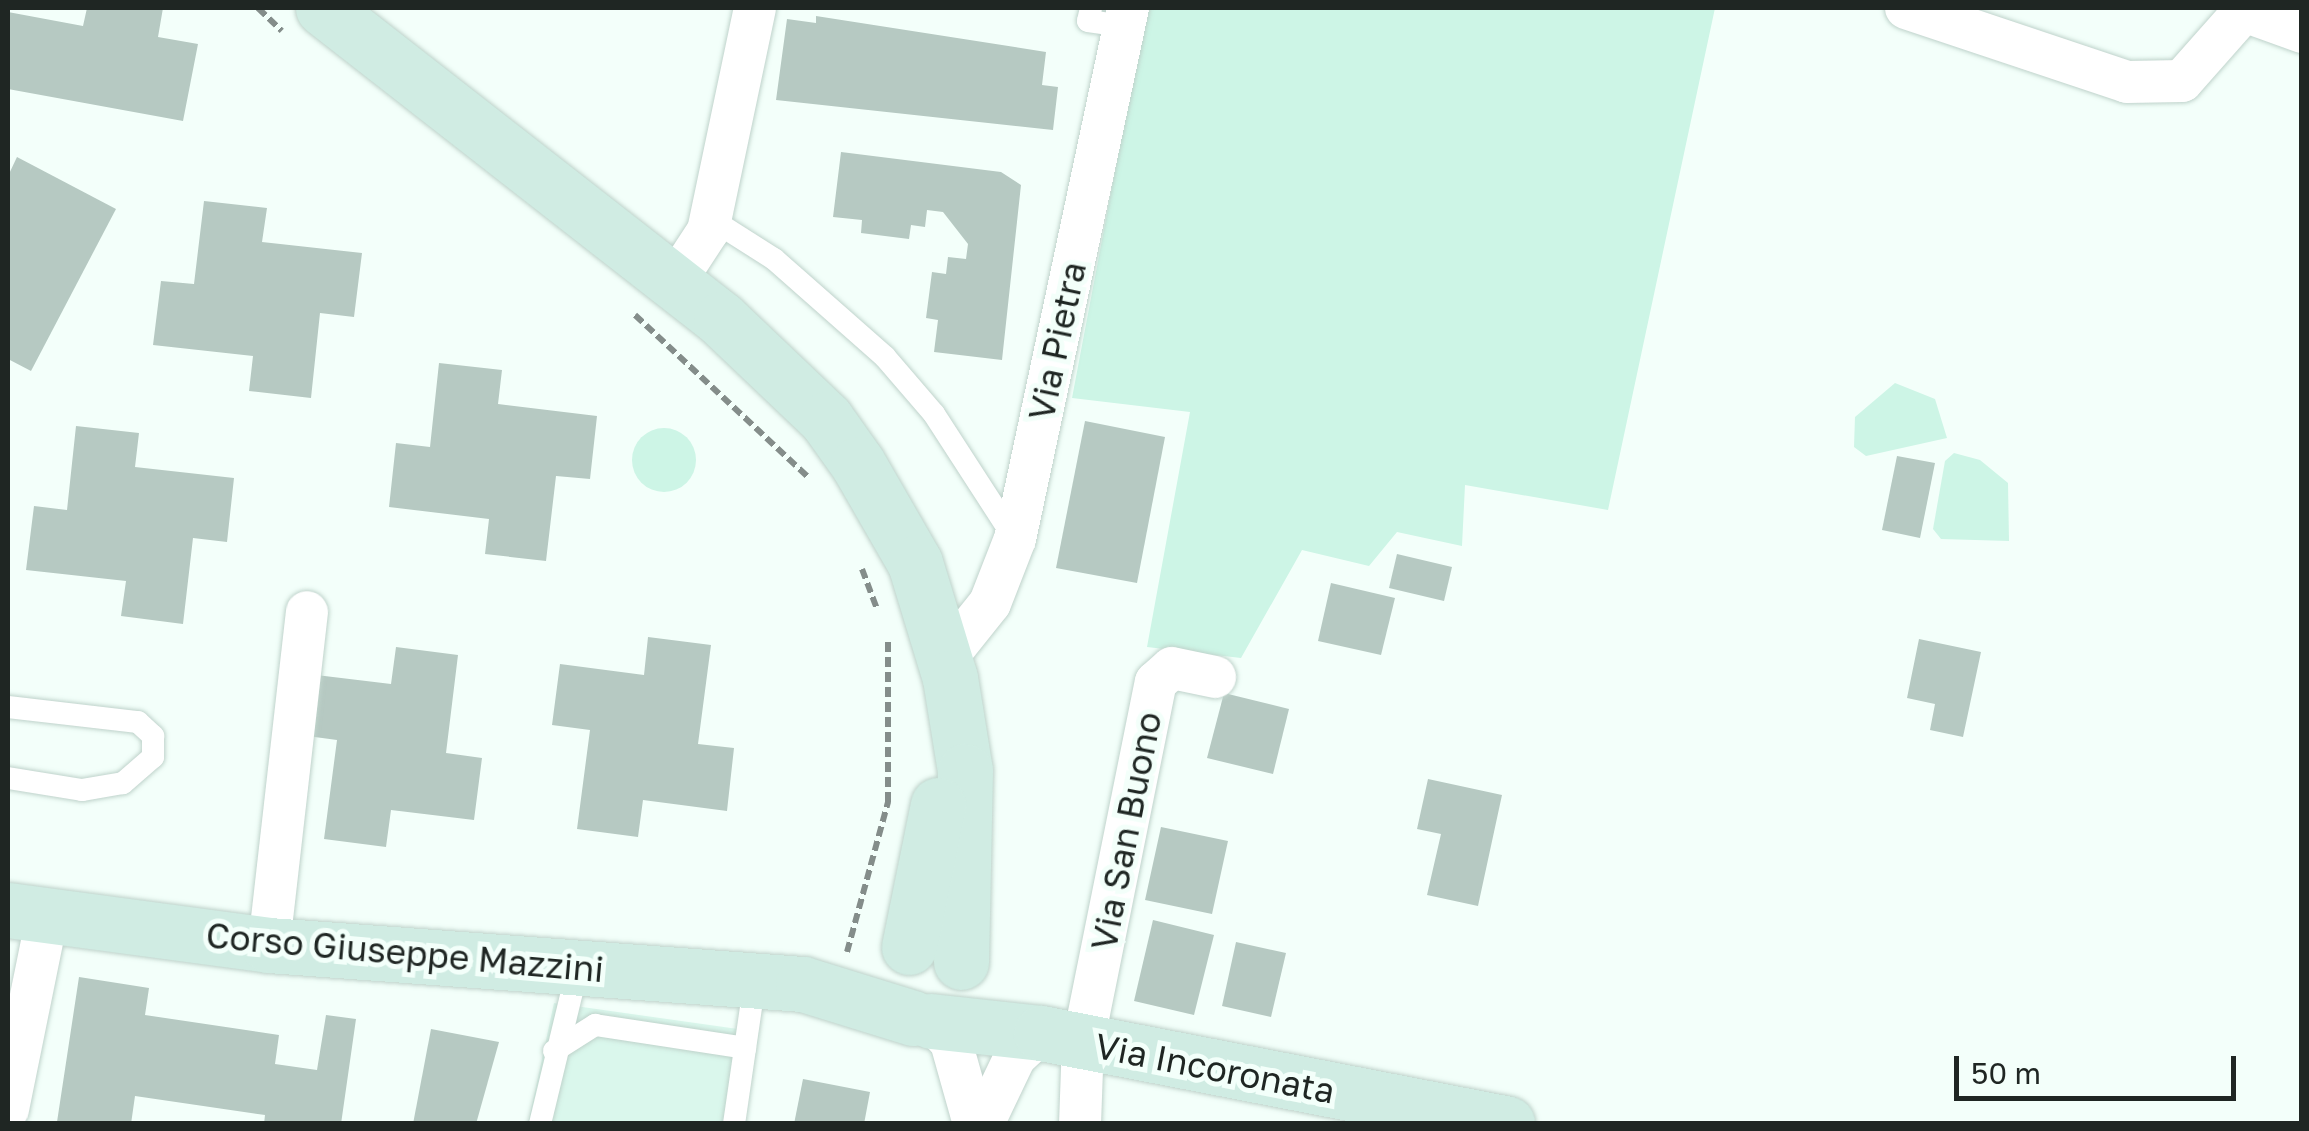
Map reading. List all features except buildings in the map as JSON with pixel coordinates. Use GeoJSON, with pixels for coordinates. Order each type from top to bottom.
{"type":"FeatureCollection","features":[{"type":"Feature","properties":{"kind":"main road"},"geometry":{"type":"LineString","coordinates":[[305,22],[674,283],[826,419],[915,563],[948,668],[965,771],[942,996]]}},
{"type":"Feature","properties":{"kind":"main road"},"geometry":{"type":"LineString","coordinates":[[942,996],[889,992],[934,834],[948,668]]}},
{"type":"Feature","properties":{"kind":"main road","name":"Corso Giuseppe Mazzini"},"geometry":{"type":"LineString","coordinates":[[28,914],[270,945],[799,980],[942,996]]}},
{"type":"Feature","properties":{"kind":"main road"},"geometry":{"type":"LineString","coordinates":[[902,952],[944,946],[942,996]]}},
{"type":"Feature","properties":{"kind":"main road","name":"Corso Giuseppe Mazzini"},"geometry":{"type":"LineString","coordinates":[[799,980],[902,952]]}},
{"type":"Feature","properties":{"kind":"main road","name":"Via Incoronata"},"geometry":{"type":"LineString","coordinates":[[942,996],[1062,1038],[1508,1124]]}},
{"type":"Feature","properties":{"kind":"street"},"geometry":{"type":"LineString","coordinates":[[674,283],[711,220],[755,8]]}},
{"type":"Feature","properties":{"kind":"street"},"geometry":{"type":"LineString","coordinates":[[1906,8],[2127,82],[2182,81],[2244,11],[2302,32]]}},
{"type":"Feature","properties":{"kind":"street","name":"Via Pietra"},"geometry":{"type":"LineString","coordinates":[[948,668],[990,603],[1015,540],[1114,14]]}},
{"type":"Feature","properties":{"kind":"street"},"geometry":{"type":"LineString","coordinates":[[270,945],[307,612]]}},
{"type":"Feature","properties":{"kind":"street","name":"Via San Buono"},"geometry":{"type":"LineString","coordinates":[[1062,1038],[1156,682],[1172,668],[1214,677]]}},
{"type":"Feature","properties":{"kind":"street"},"geometry":{"type":"LineString","coordinates":[[8,1109],[28,914]]}},
{"type":"Feature","properties":{"kind":"street"},"geometry":{"type":"LineString","coordinates":[[942,996],[974,1124]]}},
{"type":"Feature","properties":{"kind":"street"},"geometry":{"type":"LineString","coordinates":[[983,1124],[1015,1057],[1062,1038],[1080,1124]]}},
{"type":"Feature","properties":{"kind":"lane"},"geometry":{"type":"LineString","coordinates":[[711,220],[818,294],[886,357],[934,414],[1015,540]]}},
{"type":"Feature","properties":{"kind":"lane"},"geometry":{"type":"LineString","coordinates":[[8,706],[138,722],[154,736],[153,757],[123,782],[82,790],[8,778]]}},
{"type":"Feature","properties":{"kind":"lane"},"geometry":{"type":"LineString","coordinates":[[540,1124],[554,1051],[578,967]]}},
{"type":"Feature","properties":{"kind":"lane"},"geometry":{"type":"LineString","coordinates":[[734,1124],[745,1048],[799,980]]}},
{"type":"Feature","properties":{"kind":"lane"},"geometry":{"type":"LineString","coordinates":[[554,1051],[595,1026],[745,1048]]}},
{"type":"Feature","properties":{"kind":"path"},"geometry":{"type":"LineString","coordinates":[[258,8],[305,22]]}},
{"type":"Feature","properties":{"kind":"path"},"geometry":{"type":"LineString","coordinates":[[627,307],[811,480]]}},
{"type":"Feature","properties":{"kind":"path"},"geometry":{"type":"LineString","coordinates":[[799,980],[888,802],[888,638],[858,559]]}},
{"type":"Feature","properties":{"kind":"shaded area"},"geometry":{"type":"Polygon","coordinates":[[[1146,8],[1715,8],[1608,510],[1465,485],[1462,546],[1397,532],[1369,566],[1302,550],[1241,658],[1147,647],[1190,412],[1072,398],[1146,8]]]}},
{"type":"Feature","properties":{"kind":"shaded area"},"geometry":{"type":"Polygon","coordinates":[[[1895,383],[1935,399],[1947,438],[1866,456],[1854,447],[1855,417],[1895,383]]]}},
{"type":"Feature","properties":{"kind":"shaded area"},"geometry":{"type":"Polygon","coordinates":[[[664,428],[686,438],[696,460],[686,482],[664,492],[642,482],[632,460],[642,438],[664,428]]]}},
{"type":"Feature","properties":{"kind":"shaded area"},"geometry":{"type":"Polygon","coordinates":[[[1954,453],[1980,460],[2008,483],[2009,541],[1941,539],[1933,529],[1945,461],[1954,453]]]}},
{"type":"Feature","properties":{"kind":"shaded area"},"geometry":{"type":"Polygon","coordinates":[[[554,1003],[759,1032],[745,1123],[528,1124],[554,1003]]]}}]}
